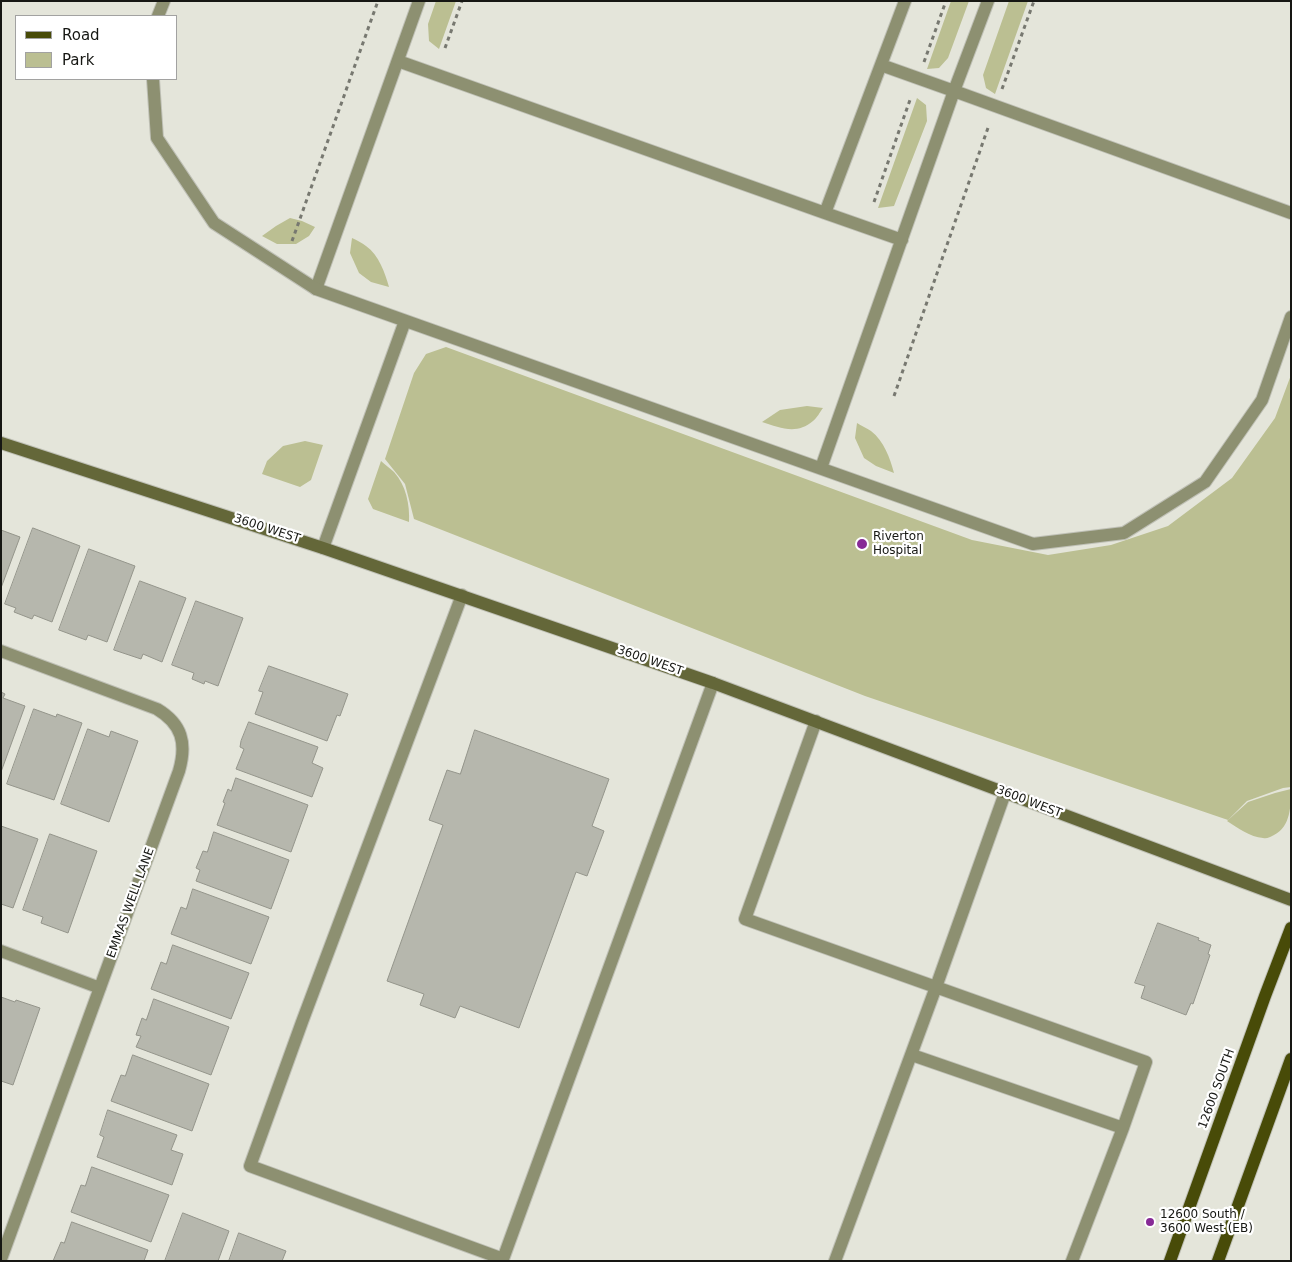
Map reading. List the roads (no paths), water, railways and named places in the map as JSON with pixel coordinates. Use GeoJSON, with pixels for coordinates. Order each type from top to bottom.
{"type":"FeatureCollection","features":[{"type":"Feature","properties":{"kind":"main road","name":"3600 WEST"},"geometry":{"type":"LineString","coordinates":[[1,443],[462,595],[713,683],[1291,900]]}},
{"type":"Feature","properties":{"kind":"main road","name":"12600 SOUTH"},"geometry":{"type":"LineString","coordinates":[[1170,1261],[1291,928]]}},
{"type":"Feature","properties":{"kind":"main road"},"geometry":{"type":"LineString","coordinates":[[1218,1261],[1291,1059]]}},
{"type":"Feature","properties":{"kind":"street"},"geometry":{"type":"LineString","coordinates":[[158,15],[164,1]]}},
{"type":"Feature","properties":{"kind":"street"},"geometry":{"type":"LineString","coordinates":[[316,289],[419,1]]}},
{"type":"Feature","properties":{"kind":"street"},"geometry":{"type":"LineString","coordinates":[[825,213],[904,1]]}},
{"type":"Feature","properties":{"kind":"street"},"geometry":{"type":"LineString","coordinates":[[821,468],[954,91],[988,1]]}},
{"type":"Feature","properties":{"kind":"street"},"geometry":{"type":"LineString","coordinates":[[398,61],[902,240]]}},
{"type":"Feature","properties":{"kind":"street"},"geometry":{"type":"LineString","coordinates":[[880,65],[1291,213]]}},
{"type":"Feature","properties":{"kind":"street"},"geometry":{"type":"LineString","coordinates":[[153,80],[157,138],[214,223],[316,289],[1033,544],[1124,533],[1205,482],[1262,400],[1291,317]]}},
{"type":"Feature","properties":{"kind":"street"},"geometry":{"type":"LineString","coordinates":[[322,548],[405,321]]}},
{"type":"Feature","properties":{"kind":"street"},"geometry":{"type":"LineString","coordinates":[[462,595],[250,1166],[503,1259],[713,683]]}},
{"type":"Feature","properties":{"kind":"street","name":"EMMAS WELL LANE"},"geometry":{"type":"LineString","coordinates":[[1,651],[157,709],[175,724],[181,736],[183,747],[179,771],[1,1259]]}},
{"type":"Feature","properties":{"kind":"street"},"geometry":{"type":"LineString","coordinates":[[816,721],[745,919],[1146,1062],[1072,1261]]}},
{"type":"Feature","properties":{"kind":"street"},"geometry":{"type":"LineString","coordinates":[[835,1261],[912,1055],[1006,793]]}},
{"type":"Feature","properties":{"kind":"street"},"geometry":{"type":"LineString","coordinates":[[1,951],[100,988]]}},
{"type":"Feature","properties":{"kind":"street"},"geometry":{"type":"LineString","coordinates":[[912,1055],[1123,1128]]}},
{"type":"Feature","properties":{"kind":"place","name":"Riverton Hospital"},"geometry":{"type":"Point","coordinates":[862,544]}},
{"type":"Feature","properties":{"kind":"place","name":"12600 South / 3600 West (EB)"},"geometry":{"type":"Point","coordinates":[1150,1222]}}]}
